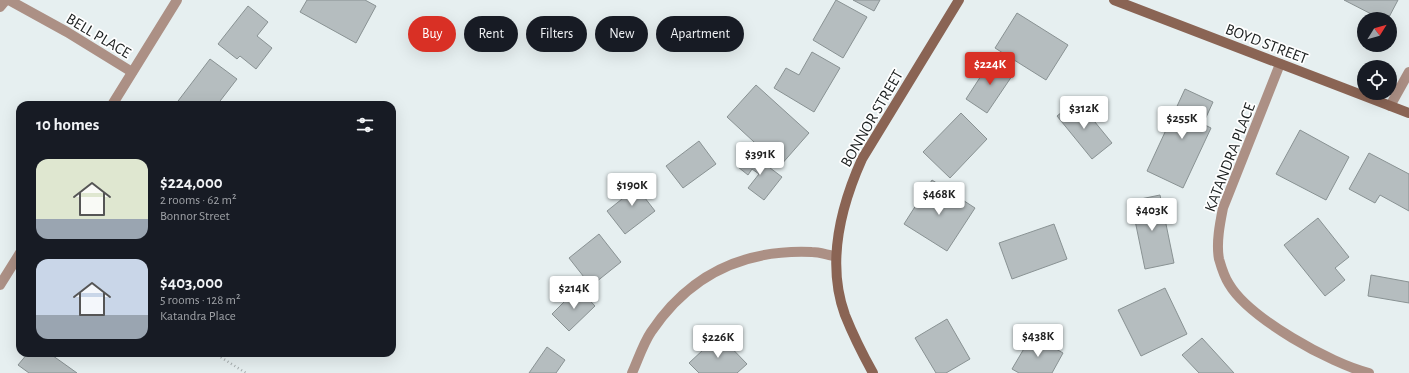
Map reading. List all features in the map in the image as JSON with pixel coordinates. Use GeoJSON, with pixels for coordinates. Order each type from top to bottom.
{"type":"FeatureCollection","features":[{"type":"Feature","properties":{"kind":"street","name":"BELL PLACE"},"geometry":{"type":"LineString","coordinates":[[0,7],[7,0],[67,32],[132,72]]}},
{"type":"Feature","properties":{"kind":"street"},"geometry":{"type":"LineString","coordinates":[[114,101],[177,0]]}},
{"type":"Feature","properties":{"kind":"street","name":"BONNOR STREET"},"geometry":{"type":"LineString","coordinates":[[873,373],[845,315],[837,283],[836,256],[839,225],[852,184],[862,159],[959,0]]}},
{"type":"Feature","properties":{"kind":"street","name":"BOYD STREET"},"geometry":{"type":"LineString","coordinates":[[1114,0],[1409,113]]}},
{"type":"Feature","properties":{"kind":"street","name":"KATANDRA PLACE"},"geometry":{"type":"LineString","coordinates":[[1280,64],[1224,208],[1219,230],[1219,258],[1229,284],[1248,307],[1276,327],[1307,346],[1340,363],[1368,373]]}},
{"type":"Feature","properties":{"kind":"street"},"geometry":{"type":"LineString","coordinates":[[1390,106],[1409,72]]}},
{"type":"Feature","properties":{"kind":"street"},"geometry":{"type":"LineString","coordinates":[[632,373],[650,333],[666,312],[683,294],[704,278],[727,266],[756,256],[782,252],[813,252],[836,256]]}},
{"type":"Feature","properties":{"kind":"street"},"geometry":{"type":"LineString","coordinates":[[0,285],[16,259]]}},
{"type":"Feature","properties":{"kind":"path"},"geometry":{"type":"LineString","coordinates":[[220,357],[246,373]]}},
{"type":"Feature","properties":{"kind":"building"},"geometry":{"type":"Polygon","coordinates":[[[307,0],[365,0],[376,6],[356,43],[300,12],[307,0]]]}},
{"type":"Feature","properties":{"kind":"building"},"geometry":{"type":"Polygon","coordinates":[[[836,0],[867,17],[843,58],[813,40],[836,0]]]}},
{"type":"Feature","properties":{"kind":"building"},"geometry":{"type":"Polygon","coordinates":[[[853,0],[880,0],[874,11],[853,0]]]}},
{"type":"Feature","properties":{"kind":"building"},"geometry":{"type":"Polygon","coordinates":[[[1344,0],[1398,0],[1392,12],[1367,12],[1344,0]]]}},
{"type":"Feature","properties":{"kind":"building"},"geometry":{"type":"Polygon","coordinates":[[[248,6],[268,22],[257,36],[272,48],[256,69],[240,56],[237,59],[218,44],[248,6]]]}},
{"type":"Feature","properties":{"kind":"building"},"geometry":{"type":"Polygon","coordinates":[[[1017,13],[1068,45],[1046,80],[995,48],[1017,13]]]}},
{"type":"Feature","properties":{"kind":"building"},"geometry":{"type":"Polygon","coordinates":[[[812,52],[840,68],[814,112],[774,88],[786,68],[799,75],[812,52]]]}},
{"type":"Feature","properties":{"kind":"building"},"geometry":{"type":"Polygon","coordinates":[[[210,59],[237,79],[220,101],[178,101],[210,59]]]}},
{"type":"Feature","properties":{"kind":"building"},"geometry":{"type":"Polygon","coordinates":[[[992,59],[1014,73],[987,113],[966,99],[992,59]]]}},
{"type":"Feature","properties":{"kind":"building"},"geometry":{"type":"Polygon","coordinates":[[[756,85],[809,133],[780,166],[727,117],[756,85]]]}},
{"type":"Feature","properties":{"kind":"building"},"geometry":{"type":"Polygon","coordinates":[[[1185,89],[1213,102],[1203,124],[1211,128],[1183,188],[1147,171],[1185,89]]]}},
{"type":"Feature","properties":{"kind":"building"},"geometry":{"type":"Polygon","coordinates":[[[1077,100],[1112,143],[1092,159],[1057,116],[1077,100]]]}},
{"type":"Feature","properties":{"kind":"building"},"geometry":{"type":"Polygon","coordinates":[[[961,113],[987,139],[950,178],[923,152],[961,113]]]}},
{"type":"Feature","properties":{"kind":"building"},"geometry":{"type":"Polygon","coordinates":[[[1300,130],[1349,157],[1326,200],[1276,174],[1300,130]]]}},
{"type":"Feature","properties":{"kind":"building"},"geometry":{"type":"Polygon","coordinates":[[[699,141],[716,164],[683,188],[666,166],[699,141]]]}},
{"type":"Feature","properties":{"kind":"building"},"geometry":{"type":"Polygon","coordinates":[[[749,152],[782,177],[764,200],[748,188],[759,174],[752,169],[748,175],[738,167],[749,152]]]}},
{"type":"Feature","properties":{"kind":"building"},"geometry":{"type":"Polygon","coordinates":[[[1369,153],[1409,174],[1409,211],[1380,195],[1375,203],[1349,189],[1369,153]]]}},
{"type":"Feature","properties":{"kind":"building"},"geometry":{"type":"Polygon","coordinates":[[[641,174],[647,182],[638,189],[655,211],[625,234],[607,211],[627,195],[622,189],[641,174]]]}},
{"type":"Feature","properties":{"kind":"building"},"geometry":{"type":"Polygon","coordinates":[[[932,180],[975,208],[947,251],[904,224],[932,180]]]}},
{"type":"Feature","properties":{"kind":"building"},"geometry":{"type":"Polygon","coordinates":[[[1160,195],[1174,263],[1145,269],[1131,201],[1160,195]]]}},
{"type":"Feature","properties":{"kind":"building"},"geometry":{"type":"Polygon","coordinates":[[[1318,218],[1349,257],[1335,268],[1345,280],[1325,296],[1284,245],[1318,218]]]}},
{"type":"Feature","properties":{"kind":"building"},"geometry":{"type":"Polygon","coordinates":[[[1054,224],[1067,259],[1012,279],[999,243],[1054,224]]]}},
{"type":"Feature","properties":{"kind":"building"},"geometry":{"type":"Polygon","coordinates":[[[599,234],[621,262],[591,286],[569,258],[599,234]]]}},
{"type":"Feature","properties":{"kind":"building"},"geometry":{"type":"Polygon","coordinates":[[[1371,275],[1409,282],[1409,303],[1368,296],[1371,275]]]}},
{"type":"Feature","properties":{"kind":"building"},"geometry":{"type":"Polygon","coordinates":[[[578,288],[595,306],[569,331],[552,314],[578,288]]]}},
{"type":"Feature","properties":{"kind":"building"},"geometry":{"type":"Polygon","coordinates":[[[1165,288],[1187,334],[1141,356],[1118,310],[1165,288]]]}},
{"type":"Feature","properties":{"kind":"building"},"geometry":{"type":"Polygon","coordinates":[[[947,319],[970,359],[946,373],[936,373],[915,338],[947,319]]]}},
{"type":"Feature","properties":{"kind":"building"},"geometry":{"type":"Polygon","coordinates":[[[719,335],[747,364],[737,373],[699,373],[689,363],[719,335]]]}},
{"type":"Feature","properties":{"kind":"building"},"geometry":{"type":"Polygon","coordinates":[[[1032,335],[1063,353],[1052,373],[1019,373],[1012,369],[1032,335]]]}},
{"type":"Feature","properties":{"kind":"building"},"geometry":{"type":"Polygon","coordinates":[[[1202,338],[1234,373],[1199,373],[1182,355],[1202,338]]]}},
{"type":"Feature","properties":{"kind":"building"},"geometry":{"type":"Polygon","coordinates":[[[547,347],[565,360],[556,373],[529,373],[547,347]]]}},
{"type":"Feature","properties":{"kind":"building"},"geometry":{"type":"Polygon","coordinates":[[[25,357],[55,357],[77,373],[29,373],[18,365],[25,357]]]}}]}
